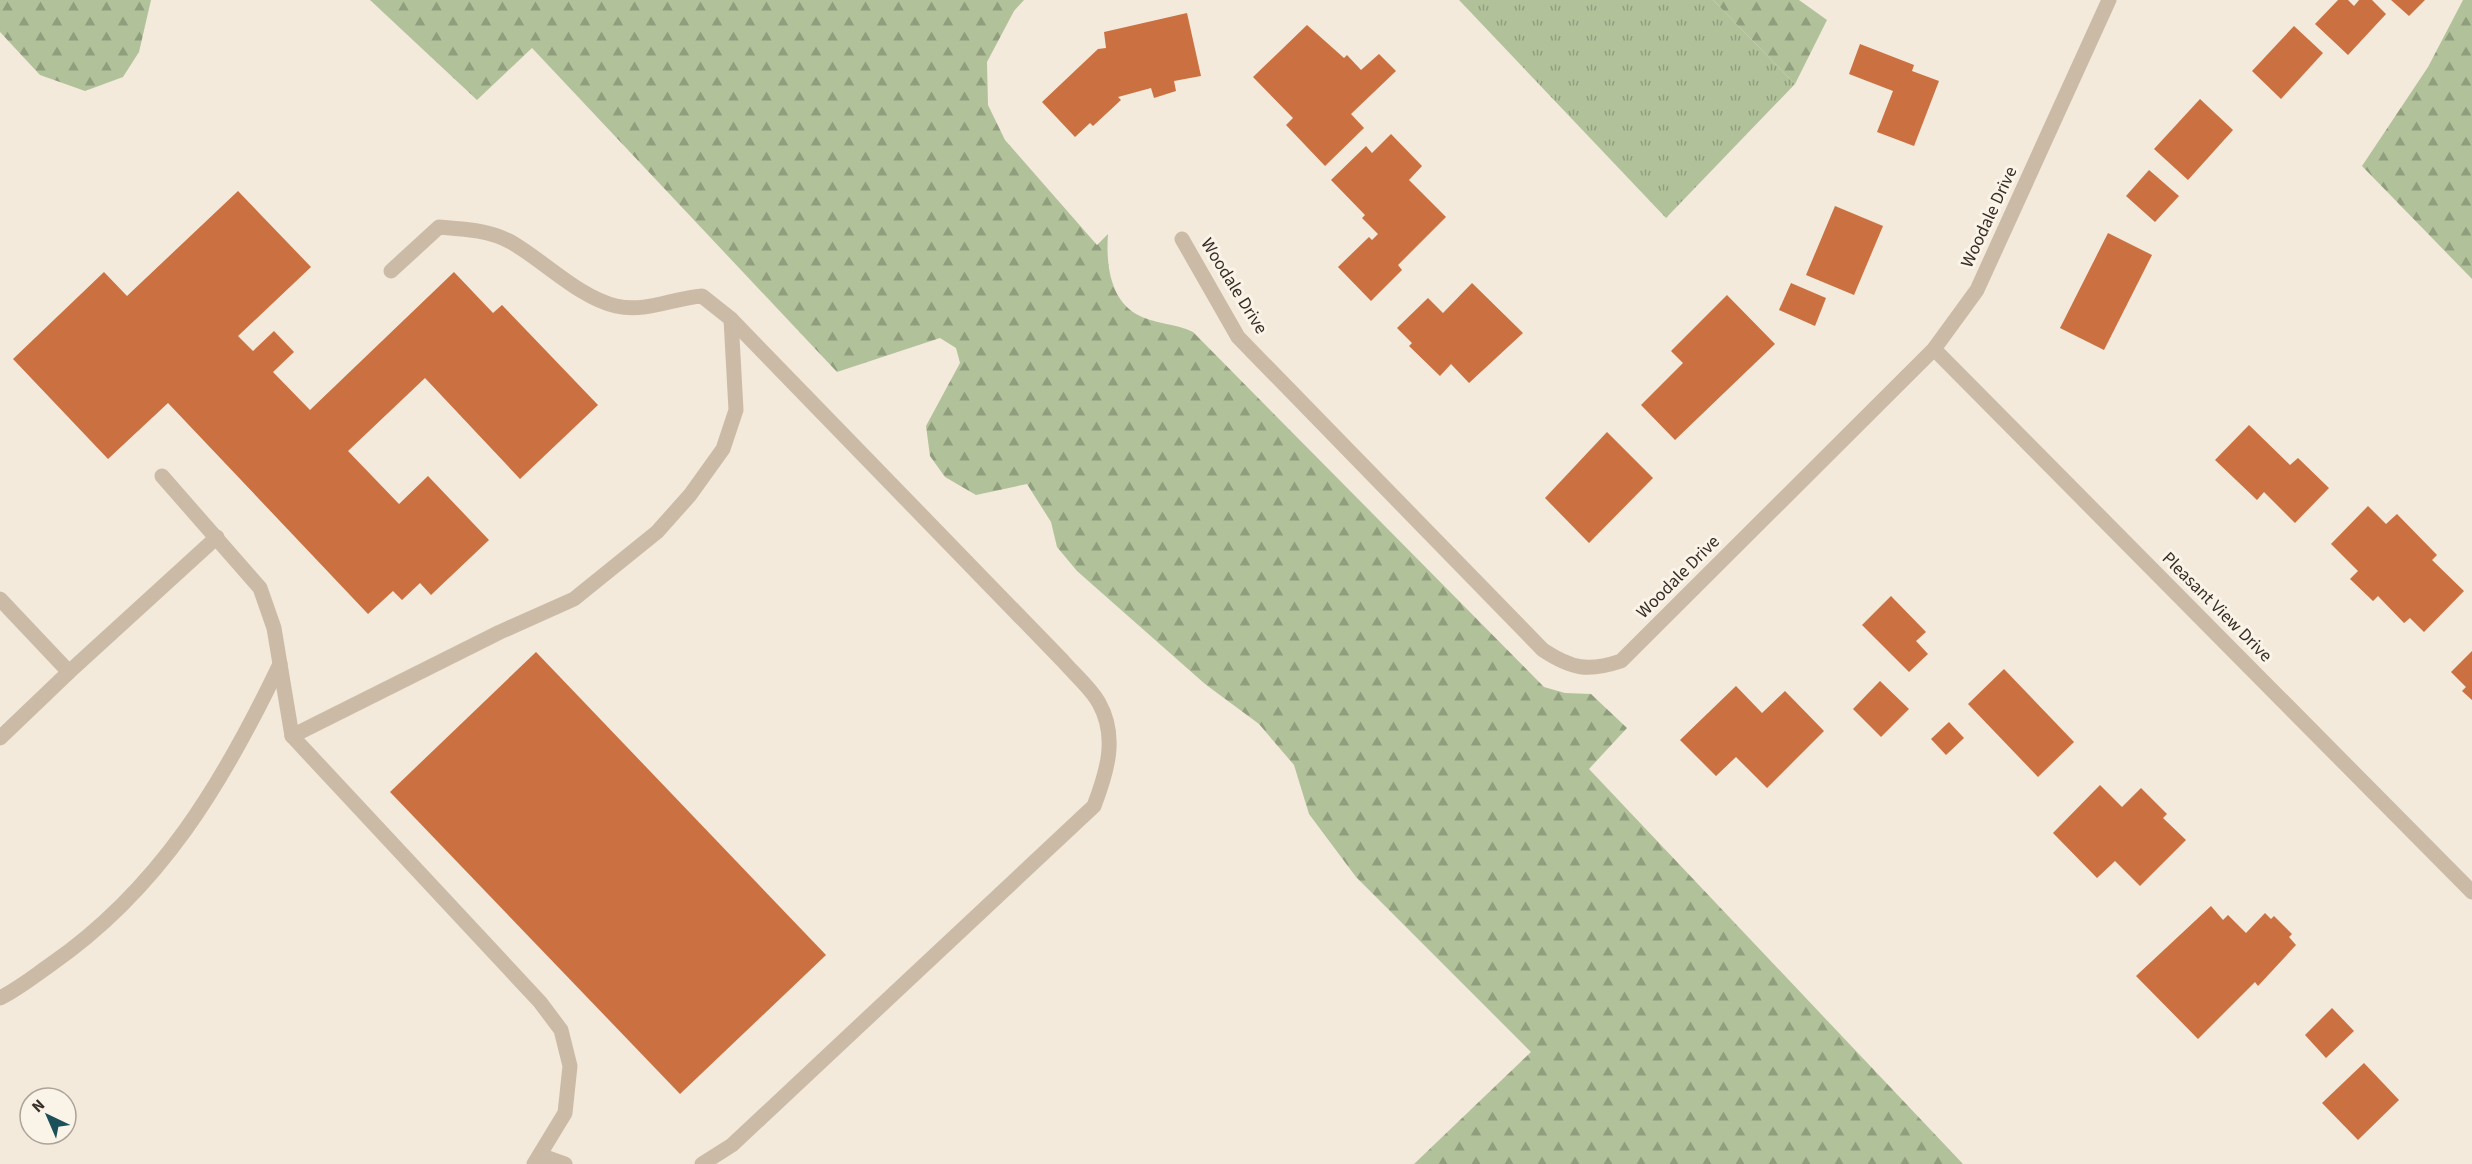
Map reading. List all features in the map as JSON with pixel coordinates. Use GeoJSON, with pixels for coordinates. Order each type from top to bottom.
{"type":"FeatureCollection","features":[{"type":"Feature","properties":{"kind":"street","name":"Woodale Drive"},"geometry":{"type":"LineString","coordinates":[[1182,239],[1238,337],[1543,650],[1566,665],[1598,669],[1621,661],[1934,348],[1977,290],[2109,0]]}},
{"type":"Feature","properties":{"kind":"street"},"geometry":{"type":"LineString","coordinates":[[391,271],[439,227],[477,229],[509,241],[601,302],[620,307],[647,308],[680,298],[702,296],[731,319],[1063,661],[1099,703],[1110,734],[1108,770],[1094,806],[732,1145],[702,1164]]}},
{"type":"Feature","properties":{"kind":"street"},"geometry":{"type":"LineString","coordinates":[[292,736],[500,632],[574,599],[657,532],[690,495],[723,449],[736,410],[731,319]]}},
{"type":"Feature","properties":{"kind":"street","name":"Pleasant View Drive"},"geometry":{"type":"LineString","coordinates":[[1934,348],[2472,892]]}},
{"type":"Feature","properties":{"kind":"street"},"geometry":{"type":"LineString","coordinates":[[162,476],[260,588],[274,628],[292,736],[532,993],[561,1030],[570,1066],[565,1113],[537,1160],[565,1164]]}},
{"type":"Feature","properties":{"kind":"street"},"geometry":{"type":"LineString","coordinates":[[0,738],[217,537]]}},
{"type":"Feature","properties":{"kind":"street"},"geometry":{"type":"LineString","coordinates":[[0,599],[69,672]]}},
{"type":"Feature","properties":{"kind":"street"},"geometry":{"type":"LineString","coordinates":[[0,998],[76,947],[125,904],[173,850],[224,776],[280,664]]}},
{"type":"Feature","properties":{"kind":"green space"},"geometry":{"type":"Polygon","coordinates":[[[0,0],[151,0],[139,52],[123,77],[85,91],[40,75],[0,32],[0,0]]]}},
{"type":"Feature","properties":{"kind":"green space"},"geometry":{"type":"Polygon","coordinates":[[[370,0],[1024,0],[1014,11],[987,62],[988,105],[1005,140],[1097,245],[1108,234],[1111,278],[1120,299],[1136,314],[1193,332],[1544,687],[1565,693],[1591,694],[1627,728],[1589,769],[1963,1164],[1414,1164],[1531,1052],[1356,877],[1309,814],[1294,765],[1259,724],[1205,684],[1077,571],[1057,547],[1051,522],[1027,484],[976,495],[945,477],[930,456],[926,426],[960,363],[956,348],[940,338],[837,372],[532,48],[477,100],[370,0]]]}},
{"type":"Feature","properties":{"kind":"green space"},"geometry":{"type":"Polygon","coordinates":[[[1459,0],[1713,0],[1795,84],[1666,218],[1459,0]]]}},
{"type":"Feature","properties":{"kind":"green space"},"geometry":{"type":"Polygon","coordinates":[[[1713,0],[1799,0],[1827,20],[1795,84],[1713,0]]]}},
{"type":"Feature","properties":{"kind":"green space"},"geometry":{"type":"Polygon","coordinates":[[[2463,0],[2472,0],[2472,279],[2362,166],[2428,67],[2463,0]]]}},
{"type":"Feature","properties":{"kind":"building"},"geometry":{"type":"Polygon","coordinates":[[[2338,0],[2348,0],[2354,6],[2359,0],[2372,0],[2386,14],[2348,55],[2315,24],[2338,0]]]}},
{"type":"Feature","properties":{"kind":"building"},"geometry":{"type":"Polygon","coordinates":[[[2391,0],[2425,0],[2409,16],[2391,0]]]}},
{"type":"Feature","properties":{"kind":"building"},"geometry":{"type":"Polygon","coordinates":[[[1187,13],[1201,76],[1174,81],[1176,91],[1154,98],[1151,88],[1118,97],[1121,100],[1093,126],[1090,123],[1075,137],[1042,102],[1098,49],[1106,48],[1104,32],[1187,13]]]}},
{"type":"Feature","properties":{"kind":"building"},"geometry":{"type":"Polygon","coordinates":[[[1307,25],[1344,58],[1347,55],[1361,70],[1379,54],[1396,71],[1351,114],[1364,128],[1325,166],[1286,125],[1293,118],[1253,77],[1307,25]]]}},
{"type":"Feature","properties":{"kind":"building"},"geometry":{"type":"Polygon","coordinates":[[[2294,26],[2323,53],[2281,99],[2252,71],[2294,26]]]}},
{"type":"Feature","properties":{"kind":"building"},"geometry":{"type":"Polygon","coordinates":[[[1860,44],[1914,65],[1912,71],[1939,81],[1914,146],[1877,132],[1893,91],[1849,74],[1860,44]]]}},
{"type":"Feature","properties":{"kind":"building"},"geometry":{"type":"Polygon","coordinates":[[[2200,99],[2233,130],[2188,180],[2154,149],[2200,99]]]}},
{"type":"Feature","properties":{"kind":"building"},"geometry":{"type":"Polygon","coordinates":[[[1391,134],[1422,166],[1409,180],[1446,217],[1398,265],[1402,270],[1371,301],[1338,267],[1369,237],[1372,240],[1378,234],[1362,218],[1365,215],[1331,180],[1366,146],[1372,153],[1391,134]]]}},
{"type":"Feature","properties":{"kind":"building"},"geometry":{"type":"Polygon","coordinates":[[[2149,170],[2179,196],[2155,222],[2126,196],[2149,170]]]}},
{"type":"Feature","properties":{"kind":"building"},"geometry":{"type":"Polygon","coordinates":[[[238,191],[311,267],[238,336],[253,351],[274,331],[294,352],[273,372],[310,410],[454,272],[493,313],[502,305],[598,405],[520,479],[425,378],[348,451],[399,504],[428,476],[489,540],[431,595],[420,583],[402,600],[393,591],[368,614],[168,403],[108,459],[13,359],[104,272],[127,296],[238,191]]]}},
{"type":"Feature","properties":{"kind":"building"},"geometry":{"type":"Polygon","coordinates":[[[1835,206],[1883,226],[1854,295],[1806,275],[1835,206]]]}},
{"type":"Feature","properties":{"kind":"building"},"geometry":{"type":"Polygon","coordinates":[[[2108,233],[2152,255],[2104,350],[2060,328],[2108,233]]]}},
{"type":"Feature","properties":{"kind":"building"},"geometry":{"type":"Polygon","coordinates":[[[1472,283],[1523,333],[1469,383],[1451,364],[1440,376],[1409,346],[1412,343],[1397,328],[1428,298],[1443,313],[1472,283]]]}},
{"type":"Feature","properties":{"kind":"building"},"geometry":{"type":"Polygon","coordinates":[[[1791,283],[1826,298],[1815,326],[1779,310],[1791,283]]]}},
{"type":"Feature","properties":{"kind":"building"},"geometry":{"type":"Polygon","coordinates":[[[1727,295],[1775,344],[1675,440],[1641,405],[1683,363],[1671,351],[1727,295]]]}},
{"type":"Feature","properties":{"kind":"building"},"geometry":{"type":"Polygon","coordinates":[[[2249,425],[2290,465],[2298,458],[2329,488],[2295,523],[2264,492],[2257,500],[2215,460],[2249,425]]]}},
{"type":"Feature","properties":{"kind":"building"},"geometry":{"type":"Polygon","coordinates":[[[1607,432],[1653,478],[1589,543],[1545,498],[1607,432]]]}},
{"type":"Feature","properties":{"kind":"building"},"geometry":{"type":"Polygon","coordinates":[[[2368,506],[2386,524],[2397,514],[2437,555],[2432,560],[2464,591],[2424,632],[2410,618],[2404,623],[2378,596],[2373,601],[2350,579],[2358,571],[2331,544],[2368,506]]]}},
{"type":"Feature","properties":{"kind":"building"},"geometry":{"type":"Polygon","coordinates":[[[1891,596],[1926,632],[1916,641],[1928,654],[1909,672],[1862,625],[1891,596]]]}},
{"type":"Feature","properties":{"kind":"building"},"geometry":{"type":"Polygon","coordinates":[[[2472,651],[2472,700],[2462,691],[2466,687],[2451,672],[2472,651]]]}},
{"type":"Feature","properties":{"kind":"building"},"geometry":{"type":"Polygon","coordinates":[[[536,652],[826,955],[680,1094],[390,792],[536,652]]]}},
{"type":"Feature","properties":{"kind":"building"},"geometry":{"type":"Polygon","coordinates":[[[2004,669],[2074,742],[2038,777],[1968,704],[2004,669]]]}},
{"type":"Feature","properties":{"kind":"building"},"geometry":{"type":"Polygon","coordinates":[[[1880,681],[1909,709],[1881,737],[1853,709],[1880,681]]]}},
{"type":"Feature","properties":{"kind":"building"},"geometry":{"type":"Polygon","coordinates":[[[1736,686],[1762,713],[1785,691],[1824,731],[1767,788],[1736,757],[1716,776],[1680,740],[1736,686]]]}},
{"type":"Feature","properties":{"kind":"building"},"geometry":{"type":"Polygon","coordinates":[[[1949,722],[1964,738],[1946,755],[1931,739],[1949,722]]]}},
{"type":"Feature","properties":{"kind":"building"},"geometry":{"type":"Polygon","coordinates":[[[2100,785],[2122,807],[2141,788],[2167,814],[2163,818],[2186,840],[2140,886],[2115,861],[2097,878],[2053,833],[2100,785]]]}},
{"type":"Feature","properties":{"kind":"building"},"geometry":{"type":"Polygon","coordinates":[[[2211,906],[2223,920],[2228,915],[2246,933],[2265,913],[2271,919],[2274,916],[2292,934],[2289,937],[2296,945],[2258,986],[2255,982],[2198,1039],[2136,976],[2211,906]]]}},
{"type":"Feature","properties":{"kind":"building"},"geometry":{"type":"Polygon","coordinates":[[[2332,1008],[2354,1031],[2326,1058],[2305,1035],[2332,1008]]]}},
{"type":"Feature","properties":{"kind":"building"},"geometry":{"type":"Polygon","coordinates":[[[2364,1063],[2399,1100],[2358,1140],[2322,1103],[2364,1063]]]}}]}
